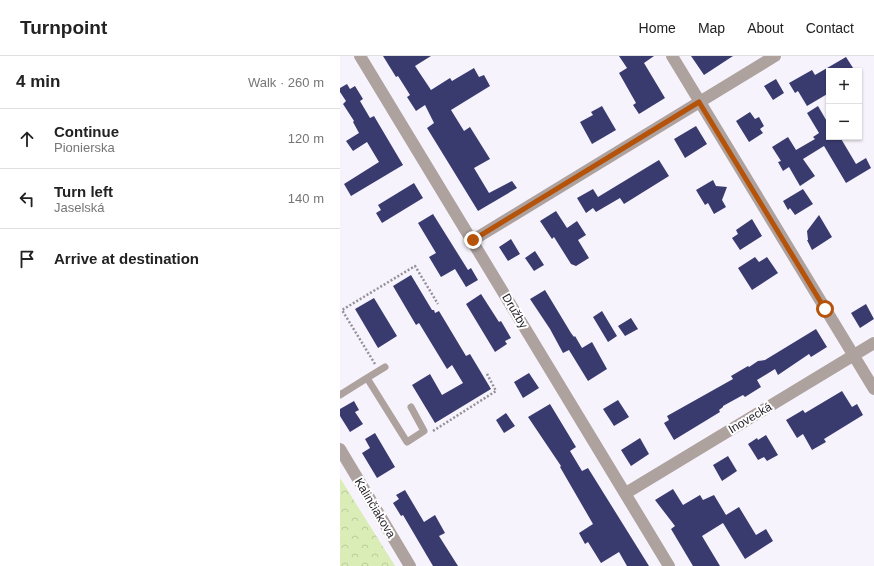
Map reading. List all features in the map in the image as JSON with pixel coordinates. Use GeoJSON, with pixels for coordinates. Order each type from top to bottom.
{"type":"FeatureCollection","features":[{"type":"Feature","properties":{"kind":"street","name":"Družby"},"geometry":{"type":"LineString","coordinates":[[360,56],[473,240],[669,566]]}},
{"type":"Feature","properties":{"kind":"street"},"geometry":{"type":"LineString","coordinates":[[672,56],[874,389]]}},
{"type":"Feature","properties":{"kind":"street"},"geometry":{"type":"LineString","coordinates":[[473,240],[775,56]]}},
{"type":"Feature","properties":{"kind":"street","name":"Inovecká"},"geometry":{"type":"LineString","coordinates":[[626,493],[874,343]]}},
{"type":"Feature","properties":{"kind":"street","name":"Kalinčiakova"},"geometry":{"type":"LineString","coordinates":[[340,449],[410,566]]}},
{"type":"Feature","properties":{"kind":"lane"},"geometry":{"type":"LineString","coordinates":[[340,395],[382,369]]}},
{"type":"Feature","properties":{"kind":"lane"},"geometry":{"type":"LineString","coordinates":[[367,378],[407,442],[424,431],[411,407]]}},
{"type":"Feature","properties":{"kind":"path"},"geometry":{"type":"LineString","coordinates":[[382,369],[342,310],[415,266],[438,304]]}},
{"type":"Feature","properties":{"kind":"path"},"geometry":{"type":"LineString","coordinates":[[424,431],[433,431],[496,390],[486,372]]}},
{"type":"Feature","properties":{"kind":"green space"},"geometry":{"type":"Polygon","coordinates":[[[340,478],[395,566],[340,566],[340,478]]]}},
{"type":"Feature","properties":{"kind":"building"},"geometry":{"type":"Polygon","coordinates":[[[383,56],[431,56],[415,66],[431,90],[450,78],[452,81],[474,68],[479,77],[484,75],[490,86],[451,110],[464,131],[470,127],[490,159],[474,168],[489,193],[512,181],[517,188],[478,211],[427,128],[434,123],[425,105],[416,111],[407,97],[410,95],[398,76],[396,77],[383,56]]]}},
{"type":"Feature","properties":{"kind":"building"},"geometry":{"type":"Polygon","coordinates":[[[619,56],[654,56],[644,63],[665,98],[639,114],[633,105],[636,103],[619,73],[627,68],[619,56]]]}},
{"type":"Feature","properties":{"kind":"building"},"geometry":{"type":"Polygon","coordinates":[[[691,56],[733,56],[704,75],[691,56]]]}},
{"type":"Feature","properties":{"kind":"building"},"geometry":{"type":"Polygon","coordinates":[[[846,57],[853,68],[827,68],[846,57]]]}},
{"type":"Feature","properties":{"kind":"building"},"geometry":{"type":"Polygon","coordinates":[[[826,69],[826,95],[807,106],[798,91],[795,93],[789,83],[812,70],[815,75],[826,69]]]}},
{"type":"Feature","properties":{"kind":"building"},"geometry":{"type":"Polygon","coordinates":[[[776,79],[784,93],[773,100],[764,86],[776,79]]]}},
{"type":"Feature","properties":{"kind":"building"},"geometry":{"type":"Polygon","coordinates":[[[347,84],[350,89],[355,86],[363,99],[360,101],[370,118],[374,116],[403,165],[351,196],[344,184],[379,162],[367,142],[353,151],[346,141],[359,133],[353,122],[354,121],[343,104],[346,101],[340,92],[340,88],[347,84]]]}},
{"type":"Feature","properties":{"kind":"building"},"geometry":{"type":"Polygon","coordinates":[[[602,106],[616,130],[592,144],[580,122],[593,115],[591,112],[602,106]]]}},
{"type":"Feature","properties":{"kind":"building"},"geometry":{"type":"Polygon","coordinates":[[[818,106],[826,120],[826,140],[842,140],[856,164],[866,158],[871,168],[846,183],[824,146],[803,159],[815,176],[800,186],[789,167],[783,171],[778,162],[781,161],[772,147],[788,137],[796,150],[815,139],[813,137],[819,133],[807,113],[818,106]]]}},
{"type":"Feature","properties":{"kind":"building"},"geometry":{"type":"Polygon","coordinates":[[[750,112],[755,119],[759,117],[764,126],[760,129],[763,133],[749,142],[736,121],[750,112]]]}},
{"type":"Feature","properties":{"kind":"building"},"geometry":{"type":"Polygon","coordinates":[[[696,126],[707,144],[685,158],[674,139],[696,126]]]}},
{"type":"Feature","properties":{"kind":"building"},"geometry":{"type":"Polygon","coordinates":[[[659,160],[669,176],[624,204],[620,198],[596,212],[593,208],[586,213],[577,198],[593,189],[598,197],[659,160]]]}},
{"type":"Feature","properties":{"kind":"building"},"geometry":{"type":"Polygon","coordinates":[[[713,180],[716,186],[727,187],[722,200],[726,207],[714,214],[708,203],[705,205],[696,190],[713,180]]]}},
{"type":"Feature","properties":{"kind":"building"},"geometry":{"type":"Polygon","coordinates":[[[414,183],[423,198],[382,223],[376,213],[381,210],[378,205],[414,183]]]}},
{"type":"Feature","properties":{"kind":"building"},"geometry":{"type":"Polygon","coordinates":[[[803,189],[813,204],[795,215],[790,208],[788,210],[783,201],[803,189]]]}},
{"type":"Feature","properties":{"kind":"building"},"geometry":{"type":"Polygon","coordinates":[[[556,211],[567,228],[577,221],[586,235],[578,240],[589,258],[576,266],[571,264],[554,237],[552,239],[540,221],[556,211]]]}},
{"type":"Feature","properties":{"kind":"building"},"geometry":{"type":"Polygon","coordinates":[[[433,214],[468,270],[471,268],[478,280],[466,287],[455,269],[441,277],[429,257],[436,253],[418,223],[433,214]]]}},
{"type":"Feature","properties":{"kind":"building"},"geometry":{"type":"Polygon","coordinates":[[[819,215],[832,237],[812,250],[807,240],[807,231],[819,215]]]}},
{"type":"Feature","properties":{"kind":"building"},"geometry":{"type":"Polygon","coordinates":[[[752,219],[762,236],[740,250],[732,238],[738,234],[736,230],[752,219]]]}},
{"type":"Feature","properties":{"kind":"building"},"geometry":{"type":"Polygon","coordinates":[[[511,239],[520,254],[508,261],[499,247],[511,239]]]}},
{"type":"Feature","properties":{"kind":"building"},"geometry":{"type":"Polygon","coordinates":[[[535,251],[544,265],[534,271],[525,258],[535,251]]]}},
{"type":"Feature","properties":{"kind":"building"},"geometry":{"type":"Polygon","coordinates":[[[755,257],[759,262],[767,257],[778,273],[752,290],[738,268],[755,257]]]}},
{"type":"Feature","properties":{"kind":"building"},"geometry":{"type":"Polygon","coordinates":[[[411,275],[432,310],[434,310],[435,313],[439,311],[466,356],[470,354],[491,389],[435,423],[412,385],[430,374],[442,395],[463,383],[452,365],[447,369],[419,323],[416,325],[393,286],[411,275]]]}},
{"type":"Feature","properties":{"kind":"building"},"geometry":{"type":"Polygon","coordinates":[[[545,290],[571,333],[574,337],[575,336],[582,348],[592,342],[607,369],[588,381],[569,350],[563,353],[550,329],[530,299],[545,290]]]}},
{"type":"Feature","properties":{"kind":"building"},"geometry":{"type":"Polygon","coordinates":[[[481,294],[499,322],[501,321],[511,338],[505,341],[507,344],[495,352],[466,304],[481,294]]]}},
{"type":"Feature","properties":{"kind":"building"},"geometry":{"type":"Polygon","coordinates":[[[374,298],[397,336],[378,348],[355,309],[374,298]]]}},
{"type":"Feature","properties":{"kind":"building"},"geometry":{"type":"Polygon","coordinates":[[[866,304],[874,319],[860,328],[851,313],[866,304]]]}},
{"type":"Feature","properties":{"kind":"building"},"geometry":{"type":"Polygon","coordinates":[[[602,311],[617,336],[608,342],[593,317],[602,311]]]}},
{"type":"Feature","properties":{"kind":"building"},"geometry":{"type":"Polygon","coordinates":[[[631,318],[638,329],[625,336],[618,326],[631,318]]]}},
{"type":"Feature","properties":{"kind":"building"},"geometry":{"type":"Polygon","coordinates":[[[816,329],[827,347],[811,357],[809,354],[778,375],[775,369],[757,380],[761,387],[745,397],[743,395],[723,406],[719,410],[720,412],[674,440],[664,423],[669,420],[667,416],[733,379],[731,376],[748,366],[749,367],[758,361],[765,360],[816,329]]]}},
{"type":"Feature","properties":{"kind":"building"},"geometry":{"type":"Polygon","coordinates":[[[529,373],[539,388],[523,398],[514,382],[529,373]]]}},
{"type":"Feature","properties":{"kind":"building"},"geometry":{"type":"Polygon","coordinates":[[[842,391],[852,407],[857,404],[863,415],[824,439],[826,442],[812,450],[803,434],[797,438],[786,420],[803,410],[805,413],[842,391]]]}},
{"type":"Feature","properties":{"kind":"building"},"geometry":{"type":"Polygon","coordinates":[[[618,400],[629,417],[614,426],[603,409],[618,400]]]}},
{"type":"Feature","properties":{"kind":"building"},"geometry":{"type":"Polygon","coordinates":[[[354,401],[359,410],[355,412],[363,424],[350,432],[340,416],[340,409],[354,401]]]}},
{"type":"Feature","properties":{"kind":"building"},"geometry":{"type":"Polygon","coordinates":[[[550,404],[576,447],[570,451],[582,471],[588,468],[649,566],[627,566],[619,552],[601,563],[588,542],[585,544],[579,533],[593,524],[560,467],[561,466],[528,417],[550,404]]]}},
{"type":"Feature","properties":{"kind":"building"},"geometry":{"type":"Polygon","coordinates":[[[506,413],[515,426],[504,433],[496,420],[506,413]]]}},
{"type":"Feature","properties":{"kind":"building"},"geometry":{"type":"Polygon","coordinates":[[[375,433],[395,467],[377,478],[362,453],[370,448],[365,439],[375,433]]]}},
{"type":"Feature","properties":{"kind":"building"},"geometry":{"type":"Polygon","coordinates":[[[766,435],[778,455],[767,461],[764,457],[758,460],[748,444],[757,438],[758,440],[766,435]]]}},
{"type":"Feature","properties":{"kind":"building"},"geometry":{"type":"Polygon","coordinates":[[[640,438],[649,454],[631,466],[621,450],[640,438]]]}},
{"type":"Feature","properties":{"kind":"building"},"geometry":{"type":"Polygon","coordinates":[[[728,456],[737,471],[722,481],[713,465],[728,456]]]}},
{"type":"Feature","properties":{"kind":"building"},"geometry":{"type":"Polygon","coordinates":[[[673,489],[683,505],[700,495],[703,500],[714,495],[726,515],[739,507],[756,535],[766,529],[773,541],[745,559],[723,523],[702,536],[720,566],[693,566],[671,529],[675,526],[655,500],[673,489]]]}},
{"type":"Feature","properties":{"kind":"building"},"geometry":{"type":"Polygon","coordinates":[[[405,490],[424,522],[435,515],[445,533],[439,536],[458,566],[433,566],[403,515],[401,516],[393,503],[399,499],[396,495],[405,490]]]}},
{"type":"Feature","properties":{"kind":"route"},"geometry":{"type":"LineString","coordinates":[[473,240],[699,102],[825,309]]}}]}
